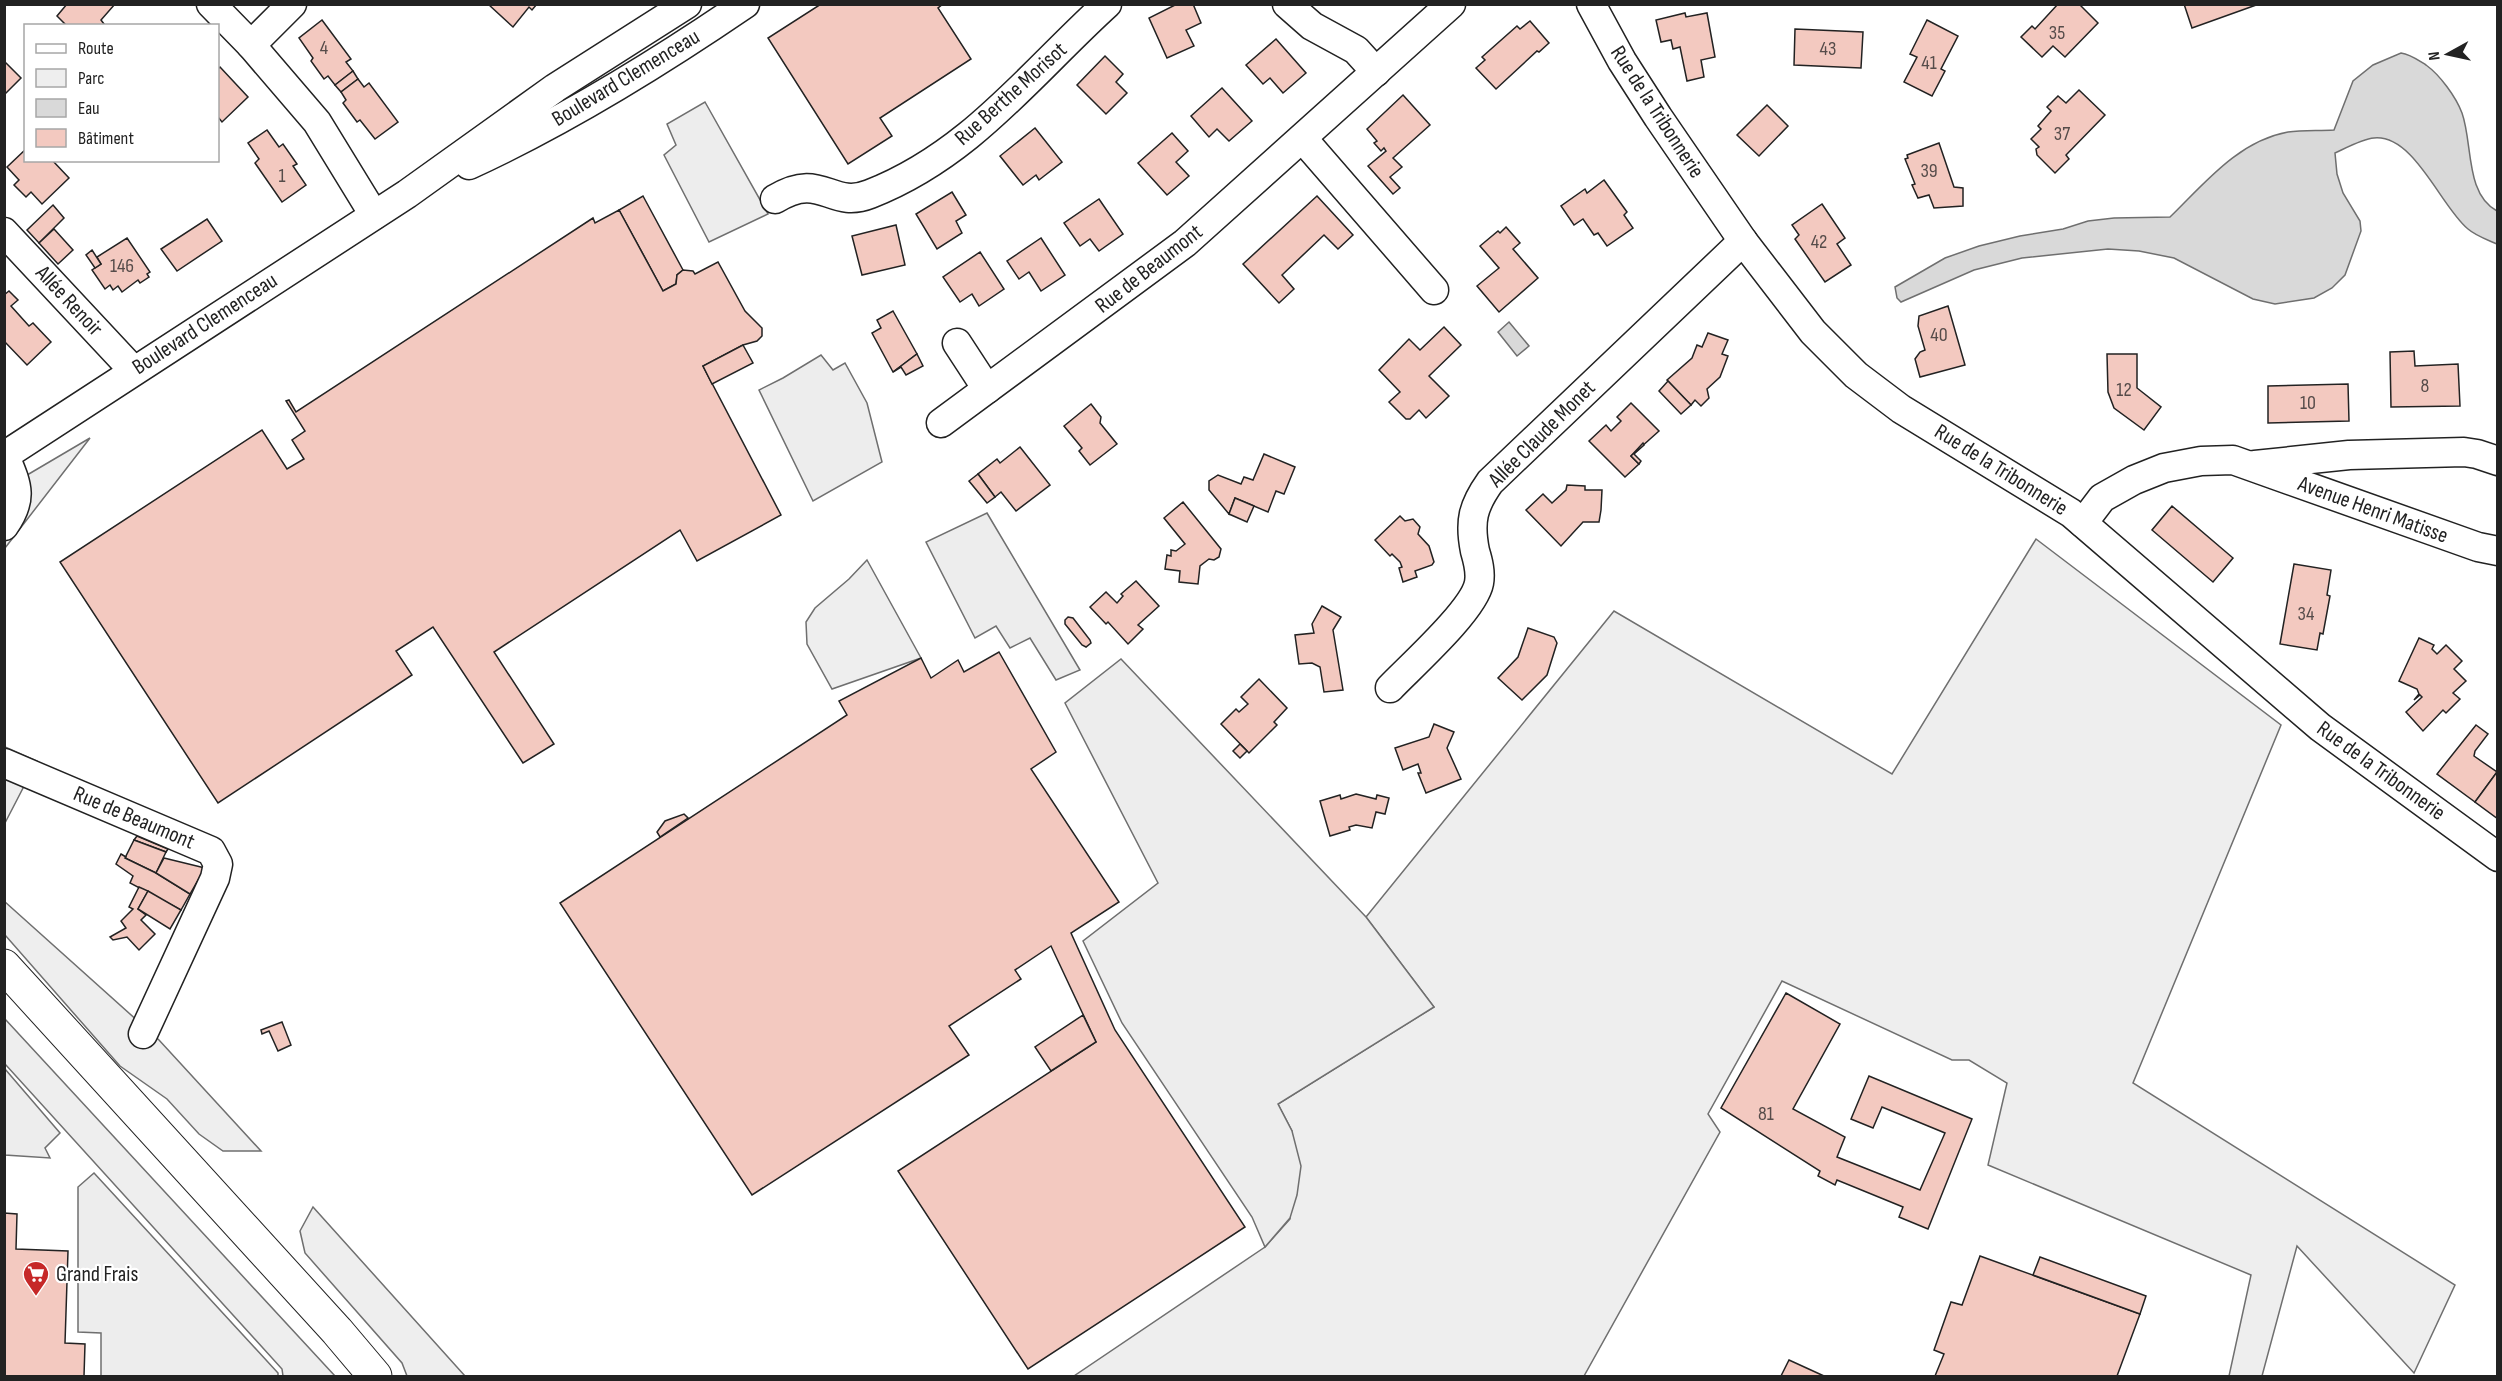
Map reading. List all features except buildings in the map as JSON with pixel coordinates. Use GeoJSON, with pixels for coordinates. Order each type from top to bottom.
{"type":"FeatureCollection","features":[{"type":"Feature","properties":{"kind":"highway"},"geometry":{"type":"LineString","coordinates":[[4,966],[330,1323],[375,1377]]}},
{"type":"Feature","properties":{"kind":"street"},"geometry":{"type":"LineString","coordinates":[[211,4],[251,45],[317,122],[374,215]]}},
{"type":"Feature","properties":{"kind":"street"},"geometry":{"type":"LineString","coordinates":[[251,45],[292,4]]}},
{"type":"Feature","properties":{"kind":"street","name":"Boulevard Clemenceau"},"geometry":{"type":"LineString","coordinates":[[5,456],[133,370],[407,194],[555,88],[687,4]]}},
{"type":"Feature","properties":{"kind":"street","name":"Boulevard Clemenceau"},"geometry":{"type":"LineString","coordinates":[[407,194],[530,137],[745,4]]}},
{"type":"Feature","properties":{"kind":"street","name":"Rue Berthe Morisot"},"geometry":{"type":"LineString","coordinates":[[775,198],[803,186],[820,189],[840,197],[859,198],[887,187],[916,171],[995,115],[1107,4]]}},
{"type":"Feature","properties":{"kind":"street"},"geometry":{"type":"LineString","coordinates":[[1287,4],[1312,26],[1356,50],[1376,72]]}},
{"type":"Feature","properties":{"kind":"street","name":"Rue de Beaumont"},"geometry":{"type":"LineString","coordinates":[[941,423],[1167,257],[1450,4]]}},
{"type":"Feature","properties":{"kind":"street","name":"Rue de la Tribonnerie"},"geometry":{"type":"LineString","coordinates":[[1591,4],[1638,87],[1743,241],[1813,332],[1856,375],[1901,409],[2050,500],[2083,523],[2320,727],[2498,857]]}},
{"type":"Feature","properties":{"kind":"street"},"geometry":{"type":"LineString","coordinates":[[1302,138],[1434,290]]}},
{"type":"Feature","properties":{"kind":"street","name":"Allée Renoir"},"geometry":{"type":"LineString","coordinates":[[4,232],[133,370]]}},
{"type":"Feature","properties":{"kind":"street","name":"Allée Claude Monet"},"geometry":{"type":"LineString","coordinates":[[1390,688],[1464,611],[1476,592],[1479,573],[1471,530],[1472,519],[1475,506],[1490,482],[1743,241]]}},
{"type":"Feature","properties":{"kind":"street"},"geometry":{"type":"LineString","coordinates":[[957,343],[987,388]]}},
{"type":"Feature","properties":{"kind":"street","name":"Avenue Henri Matisse"},"geometry":{"type":"LineString","coordinates":[[2248,466],[2349,456],[2464,452],[2498,461]]}},
{"type":"Feature","properties":{"kind":"street"},"geometry":{"type":"LineString","coordinates":[[4,526],[14,513],[17,501],[15,480],[5,456]]}},
{"type":"Feature","properties":{"kind":"street","name":"Avenue Henri Matisse"},"geometry":{"type":"LineString","coordinates":[[2083,523],[2102,498],[2134,480],[2164,468],[2201,460],[2233,460],[2478,547],[2498,551]]}},
{"type":"Feature","properties":{"kind":"street","name":"Rue de Beaumont"},"geometry":{"type":"LineString","coordinates":[[4,763],[212,851],[218,864],[215,878],[143,1034]]}},
{"type":"Feature","properties":{"kind":"green space"},"geometry":{"type":"Polygon","coordinates":[[[90,438],[5,548],[5,488],[90,438]]]}},
{"type":"Feature","properties":{"kind":"green space"},"geometry":{"type":"Polygon","coordinates":[[[2036,539],[2281,725],[2133,1083],[2455,1285],[2414,1373],[2297,1246],[2262,1376],[2229,1376],[2251,1275],[1988,1165],[2007,1083],[1969,1060],[1952,1060],[1782,981],[1708,1114],[1720,1132],[1584,1376],[1074,1376],[1265,1247],[1290,1219],[1292,1131],[1278,1104],[1434,1007],[1366,917],[1614,611],[1892,774],[2036,539]]]}},
{"type":"Feature","properties":{"kind":"green space"},"geometry":{"type":"Polygon","coordinates":[[[867,560],[921,658],[832,689],[807,644],[806,622],[815,608],[867,560]]]}},
{"type":"Feature","properties":{"kind":"green space"},"geometry":{"type":"Polygon","coordinates":[[[5,747],[37,761],[5,823],[5,747]]]}},
{"type":"Feature","properties":{"kind":"green space"},"geometry":{"type":"Polygon","coordinates":[[[4,901],[159,1040],[261,1151],[223,1151],[199,1134],[167,1099],[120,1066],[5,935],[4,901]]]}},
{"type":"Feature","properties":{"kind":"green space"},"geometry":{"type":"Polygon","coordinates":[[[5,1019],[335,1376],[283,1376],[282,1369],[5,1064],[5,1019]]]}},
{"type":"Feature","properties":{"kind":"green space"},"geometry":{"type":"Polygon","coordinates":[[[313,1207],[465,1376],[407,1376],[402,1363],[305,1253],[300,1231],[313,1207]]]}},
{"type":"Feature","properties":{"kind":"shaded area"},"geometry":{"type":"Polygon","coordinates":[[[705,102],[768,214],[709,242],[664,155],[676,145],[667,124],[705,102]]]}},
{"type":"Feature","properties":{"kind":"shaded area"},"geometry":{"type":"Polygon","coordinates":[[[821,355],[833,370],[845,363],[867,403],[882,462],[813,501],[759,390],[821,355]]]}},
{"type":"Feature","properties":{"kind":"shaded area"},"geometry":{"type":"Polygon","coordinates":[[[987,513],[1080,670],[1056,680],[1030,638],[1010,648],[996,626],[975,638],[926,542],[987,513]]]}},
{"type":"Feature","properties":{"kind":"shaded area"},"geometry":{"type":"Polygon","coordinates":[[[1121,659],[1366,917],[1434,1007],[1278,1104],[1292,1131],[1301,1166],[1297,1195],[1290,1218],[1265,1247],[1252,1217],[1122,1023],[1083,941],[1158,883],[1065,703],[1121,659]]]}},
{"type":"Feature","properties":{"kind":"shaded area"},"geometry":{"type":"Polygon","coordinates":[[[5,1069],[60,1133],[45,1148],[50,1158],[5,1155],[5,1069]]]}},
{"type":"Feature","properties":{"kind":"shaded area"},"geometry":{"type":"Polygon","coordinates":[[[94,1173],[278,1373],[278,1376],[101,1376],[101,1333],[78,1332],[78,1187],[94,1173]]]}},
{"type":"Feature","properties":{"kind":"water"},"geometry":{"type":"Polygon","coordinates":[[[2401,53],[2426,65],[2437,74],[2456,100],[2465,125],[2475,181],[2487,203],[2497,211],[2497,244],[2478,236],[2458,219],[2426,174],[2402,147],[2388,140],[2374,138],[2335,153],[2337,174],[2343,193],[2360,221],[2361,231],[2345,275],[2332,288],[2314,298],[2275,304],[2253,299],[2174,258],[2139,251],[2108,249],[2022,258],[1974,270],[1901,302],[1897,298],[1895,287],[1945,258],[1979,246],[2063,229],[2088,221],[2170,217],[2209,178],[2253,144],[2288,132],[2334,130],[2353,81],[2373,65],[2401,53]]]}},
{"type":"Feature","properties":{"kind":"water"},"geometry":{"type":"Polygon","coordinates":[[[1509,322],[1529,346],[1517,356],[1498,332],[1509,322]]]}},
{"type":"Feature","properties":{"kind":"place","name":"Grand Frais"},"geometry":{"type":"Point","coordinates":[36,1297]}}]}
